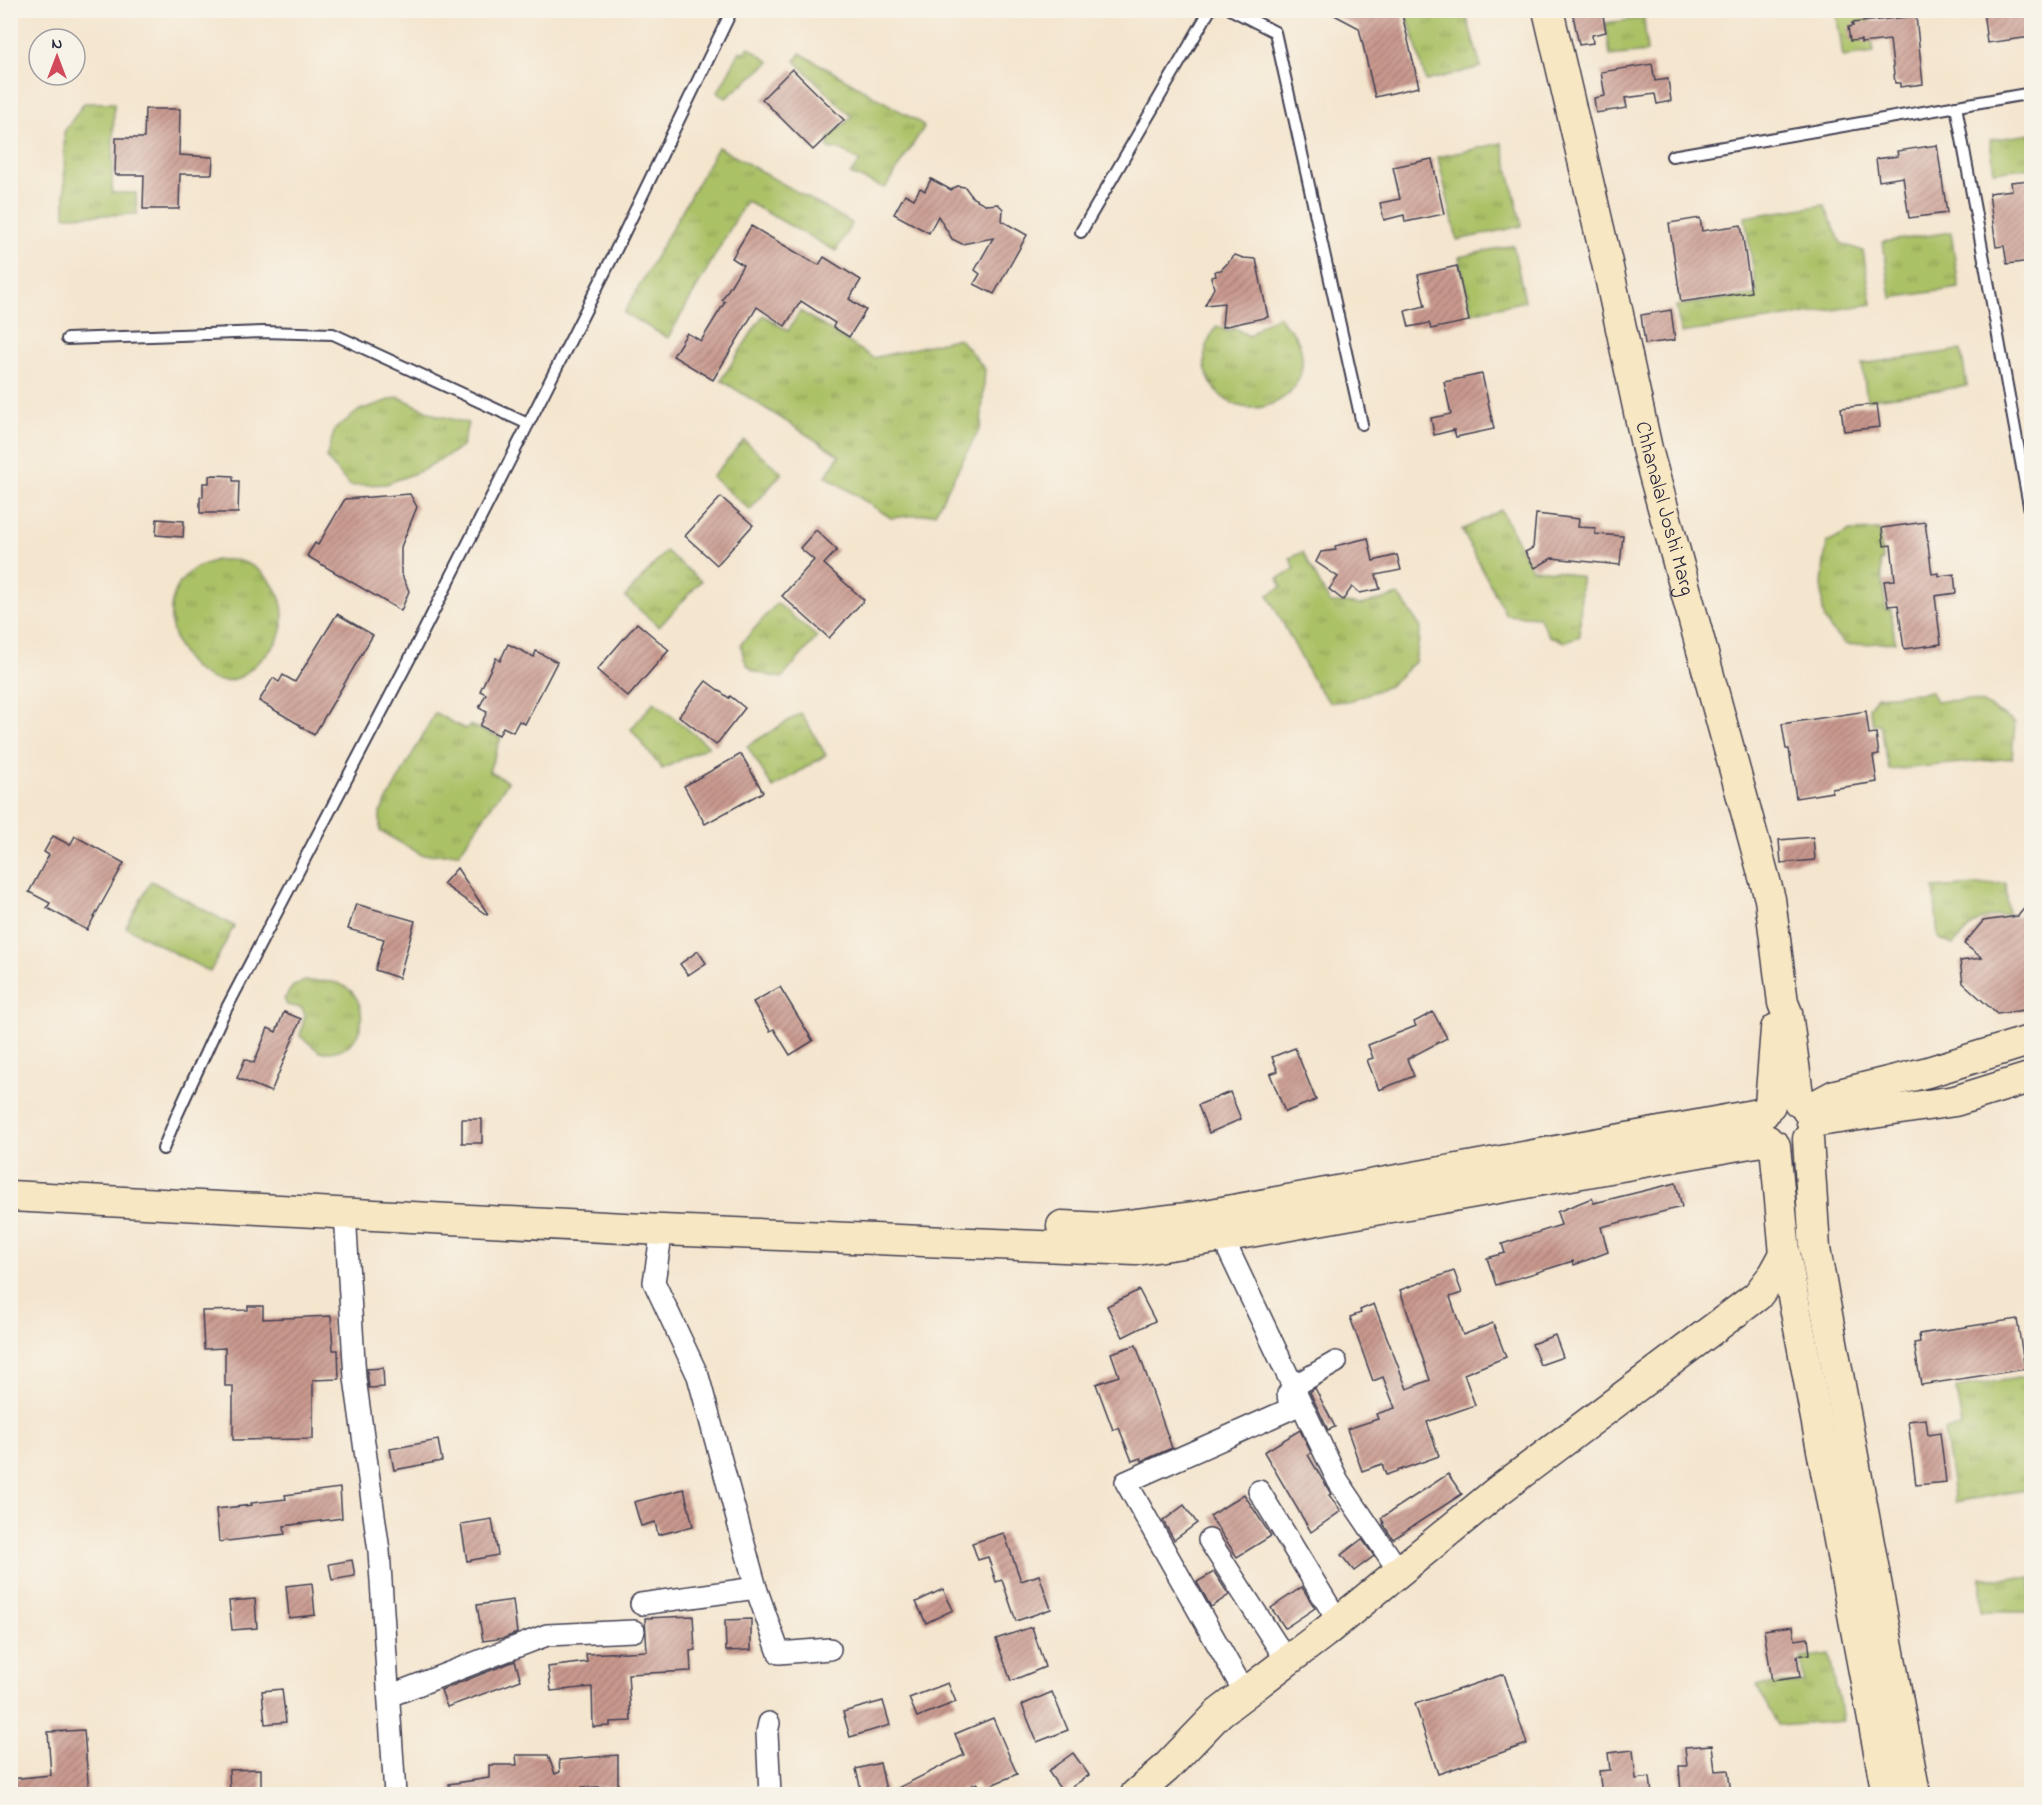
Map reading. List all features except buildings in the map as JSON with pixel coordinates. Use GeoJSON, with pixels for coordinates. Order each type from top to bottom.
{"type":"FeatureCollection","features":[{"type":"Feature","properties":{"kind":"street","name":"Chhanalal Joshi Marg"},"geometry":{"type":"LineString","coordinates":[[1548,10],[1605,252],[1647,449],[1770,898],[1783,1003],[1778,1013],[1788,1122]]}},
{"type":"Feature","properties":{"kind":"street"},"geometry":{"type":"LineString","coordinates":[[1788,1122],[1835,1095],[1928,1072],[2031,1041]]}},
{"type":"Feature","properties":{"kind":"street"},"geometry":{"type":"LineString","coordinates":[[10,1196],[662,1230],[1136,1250],[1218,1226],[1788,1122],[1955,1101],[2031,1077]]}},
{"type":"Feature","properties":{"kind":"street"},"geometry":{"type":"LineString","coordinates":[[1788,1122],[1785,1254],[1887,1794]]}},
{"type":"Feature","properties":{"kind":"street"},"geometry":{"type":"LineString","coordinates":[[1788,1122],[1815,1249],[1915,1794]]}},
{"type":"Feature","properties":{"kind":"street"},"geometry":{"type":"LineString","coordinates":[[10,1176],[586,1206],[1104,1228],[1218,1226]]}},
{"type":"Feature","properties":{"kind":"street"},"geometry":{"type":"LineString","coordinates":[[345,1213],[355,1378],[379,1551],[395,1794]]}},
{"type":"Feature","properties":{"kind":"street"},"geometry":{"type":"LineString","coordinates":[[1218,1226],[1338,1480],[1399,1571]]}},
{"type":"Feature","properties":{"kind":"street"},"geometry":{"type":"LineString","coordinates":[[662,1230],[654,1282],[699,1376],[756,1588],[778,1653],[830,1649]]}},
{"type":"Feature","properties":{"kind":"street"},"geometry":{"type":"LineString","coordinates":[[1136,1794],[1165,1769],[1219,1713],[1338,1621],[1495,1493],[1757,1296],[1774,1274],[1785,1254]]}},
{"type":"Feature","properties":{"kind":"street"},"geometry":{"type":"LineString","coordinates":[[1245,1693],[1126,1482],[1290,1409],[1288,1394],[1294,1386],[1336,1362]]}},
{"type":"Feature","properties":{"kind":"street"},"geometry":{"type":"LineString","coordinates":[[1259,1491],[1338,1621]]}},
{"type":"Feature","properties":{"kind":"street"},"geometry":{"type":"LineString","coordinates":[[1209,1540],[1287,1661]]}},
{"type":"Feature","properties":{"kind":"street"},"geometry":{"type":"LineString","coordinates":[[641,1604],[756,1588]]}},
{"type":"Feature","properties":{"kind":"street"},"geometry":{"type":"LineString","coordinates":[[389,1696],[548,1635],[634,1631]]}},
{"type":"Feature","properties":{"kind":"street"},"geometry":{"type":"LineString","coordinates":[[769,1723],[767,1733],[770,1794]]}},
{"type":"Feature","properties":{"kind":"lane"},"geometry":{"type":"LineString","coordinates":[[163,1149],[222,1017],[410,658],[612,258],[732,10]]}},
{"type":"Feature","properties":{"kind":"lane"},"geometry":{"type":"LineString","coordinates":[[1081,232],[1210,10]]}},
{"type":"Feature","properties":{"kind":"lane"},"geometry":{"type":"LineString","coordinates":[[1232,10],[1275,32],[1362,424]]}},
{"type":"Feature","properties":{"kind":"lane"},"geometry":{"type":"LineString","coordinates":[[1672,156],[2031,93]]}},
{"type":"Feature","properties":{"kind":"lane"},"geometry":{"type":"LineString","coordinates":[[1956,106],[2031,522]]}},
{"type":"Feature","properties":{"kind":"lane"},"geometry":{"type":"LineString","coordinates":[[67,339],[264,332],[333,334],[528,424]]}},
{"type":"Feature","properties":{"kind":"green space"},"geometry":{"type":"Polygon","coordinates":[[[1406,11],[1465,11],[1481,67],[1426,81],[1406,11]]]}},
{"type":"Feature","properties":{"kind":"green space"},"geometry":{"type":"Polygon","coordinates":[[[1836,11],[1868,11],[1874,53],[1843,57],[1836,11]]]}},
{"type":"Feature","properties":{"kind":"green space"},"geometry":{"type":"Polygon","coordinates":[[[1644,18],[1647,52],[1610,56],[1606,23],[1644,18]]]}},
{"type":"Feature","properties":{"kind":"green space"},"geometry":{"type":"Polygon","coordinates":[[[749,47],[770,62],[726,98],[718,92],[740,51],[744,53],[749,47]]]}},
{"type":"Feature","properties":{"kind":"green space"},"geometry":{"type":"Polygon","coordinates":[[[800,53],[924,127],[885,188],[850,174],[860,162],[842,150],[828,148],[829,138],[852,117],[795,61],[800,53]]]}},
{"type":"Feature","properties":{"kind":"green space"},"geometry":{"type":"Polygon","coordinates":[[[84,103],[114,103],[112,193],[136,193],[137,214],[65,216],[64,132],[84,103]]]}},
{"type":"Feature","properties":{"kind":"green space"},"geometry":{"type":"Polygon","coordinates":[[[2031,134],[2031,167],[1994,172],[1990,140],[2031,134]]]}},
{"type":"Feature","properties":{"kind":"green space"},"geometry":{"type":"Polygon","coordinates":[[[1502,143],[1522,226],[1457,240],[1438,157],[1502,143]]]}},
{"type":"Feature","properties":{"kind":"green space"},"geometry":{"type":"Polygon","coordinates":[[[718,147],[852,223],[836,251],[746,201],[668,338],[624,313],[718,147]]]}},
{"type":"Feature","properties":{"kind":"green space"},"geometry":{"type":"Polygon","coordinates":[[[1824,205],[1841,243],[1863,251],[1872,304],[1681,333],[1676,306],[1757,294],[1745,217],[1824,205]]]}},
{"type":"Feature","properties":{"kind":"green space"},"geometry":{"type":"Polygon","coordinates":[[[1951,232],[1959,288],[1891,298],[1883,242],[1951,232]]]}},
{"type":"Feature","properties":{"kind":"green space"},"geometry":{"type":"Polygon","coordinates":[[[1513,245],[1525,301],[1472,313],[1459,257],[1513,245]]]}},
{"type":"Feature","properties":{"kind":"green space"},"geometry":{"type":"Polygon","coordinates":[[[800,311],[873,358],[959,338],[985,369],[981,426],[935,513],[891,518],[826,476],[839,455],[721,380],[763,315],[788,331],[800,311]]]}},
{"type":"Feature","properties":{"kind":"green space"},"geometry":{"type":"Polygon","coordinates":[[[1278,316],[1300,345],[1302,369],[1295,385],[1283,398],[1268,406],[1251,408],[1234,404],[1218,393],[1207,374],[1205,355],[1210,337],[1217,326],[1229,332],[1234,328],[1249,336],[1261,325],[1278,316]]]}},
{"type":"Feature","properties":{"kind":"green space"},"geometry":{"type":"Polygon","coordinates":[[[1961,350],[1967,386],[1867,400],[1862,364],[1961,350]]]}},
{"type":"Feature","properties":{"kind":"green space"},"geometry":{"type":"Polygon","coordinates":[[[399,397],[436,415],[468,423],[462,447],[423,470],[386,484],[350,486],[326,458],[335,429],[360,410],[399,397]]]}},
{"type":"Feature","properties":{"kind":"green space"},"geometry":{"type":"Polygon","coordinates":[[[744,440],[782,473],[750,510],[712,477],[744,440]]]}},
{"type":"Feature","properties":{"kind":"green space"},"geometry":{"type":"Polygon","coordinates":[[[1501,510],[1532,569],[1557,571],[1581,577],[1580,636],[1564,642],[1549,636],[1539,617],[1506,615],[1462,530],[1501,510]]]}},
{"type":"Feature","properties":{"kind":"green space"},"geometry":{"type":"Polygon","coordinates":[[[1879,530],[1886,610],[1891,610],[1895,642],[1847,645],[1834,634],[1823,612],[1822,582],[1827,543],[1850,531],[1879,530]]]}},
{"type":"Feature","properties":{"kind":"green space"},"geometry":{"type":"Polygon","coordinates":[[[666,551],[701,581],[659,627],[625,597],[666,551]]]}},
{"type":"Feature","properties":{"kind":"green space"},"geometry":{"type":"Polygon","coordinates":[[[1303,552],[1330,603],[1361,605],[1399,595],[1421,628],[1415,662],[1389,686],[1348,701],[1329,702],[1314,682],[1268,595],[1282,587],[1278,578],[1295,569],[1290,558],[1303,552]]]}},
{"type":"Feature","properties":{"kind":"green space"},"geometry":{"type":"Polygon","coordinates":[[[216,560],[239,561],[258,570],[266,577],[278,595],[283,616],[278,638],[265,656],[240,677],[220,681],[203,675],[189,662],[178,645],[172,625],[172,604],[179,585],[194,569],[216,560]]]}},
{"type":"Feature","properties":{"kind":"green space"},"geometry":{"type":"Polygon","coordinates":[[[777,603],[817,637],[782,678],[752,670],[745,661],[741,644],[777,603]]]}},
{"type":"Feature","properties":{"kind":"green space"},"geometry":{"type":"Polygon","coordinates":[[[1931,692],[1936,701],[1970,700],[1983,703],[2015,723],[2012,758],[1889,770],[1880,724],[1873,724],[1869,708],[1877,696],[1931,692]]]}},
{"type":"Feature","properties":{"kind":"green space"},"geometry":{"type":"Polygon","coordinates":[[[654,702],[709,746],[662,769],[631,729],[654,702]]]}},
{"type":"Feature","properties":{"kind":"green space"},"geometry":{"type":"Polygon","coordinates":[[[435,713],[465,729],[470,725],[501,738],[489,771],[508,782],[459,853],[422,855],[380,831],[380,813],[435,713]]]}},
{"type":"Feature","properties":{"kind":"green space"},"geometry":{"type":"Polygon","coordinates":[[[801,713],[826,755],[773,788],[747,746],[801,713]]]}},
{"type":"Feature","properties":{"kind":"green space"},"geometry":{"type":"Polygon","coordinates":[[[151,881],[234,926],[210,972],[126,927],[151,881]]]}},
{"type":"Feature","properties":{"kind":"green space"},"geometry":{"type":"Polygon","coordinates":[[[2006,883],[2008,915],[1988,917],[1976,922],[1953,945],[1938,938],[1934,888],[2006,883]]]}},
{"type":"Feature","properties":{"kind":"green space"},"geometry":{"type":"Polygon","coordinates":[[[305,981],[341,984],[353,993],[360,1008],[361,1025],[354,1040],[344,1048],[320,1052],[300,1036],[305,1015],[302,1008],[287,1005],[284,999],[293,986],[305,981]]]}},
{"type":"Feature","properties":{"kind":"green space"},"geometry":{"type":"Polygon","coordinates":[[[2031,1376],[2031,1489],[1955,1502],[1944,1430],[1962,1427],[1956,1388],[2031,1376]]]}},
{"type":"Feature","properties":{"kind":"green space"},"geometry":{"type":"Polygon","coordinates":[[[1981,1578],[2031,1578],[2031,1612],[1981,1612],[1981,1578]]]}},
{"type":"Feature","properties":{"kind":"green space"},"geometry":{"type":"Polygon","coordinates":[[[1829,1654],[1843,1721],[1778,1726],[1756,1685],[1804,1683],[1801,1658],[1829,1654]]]}}]}
